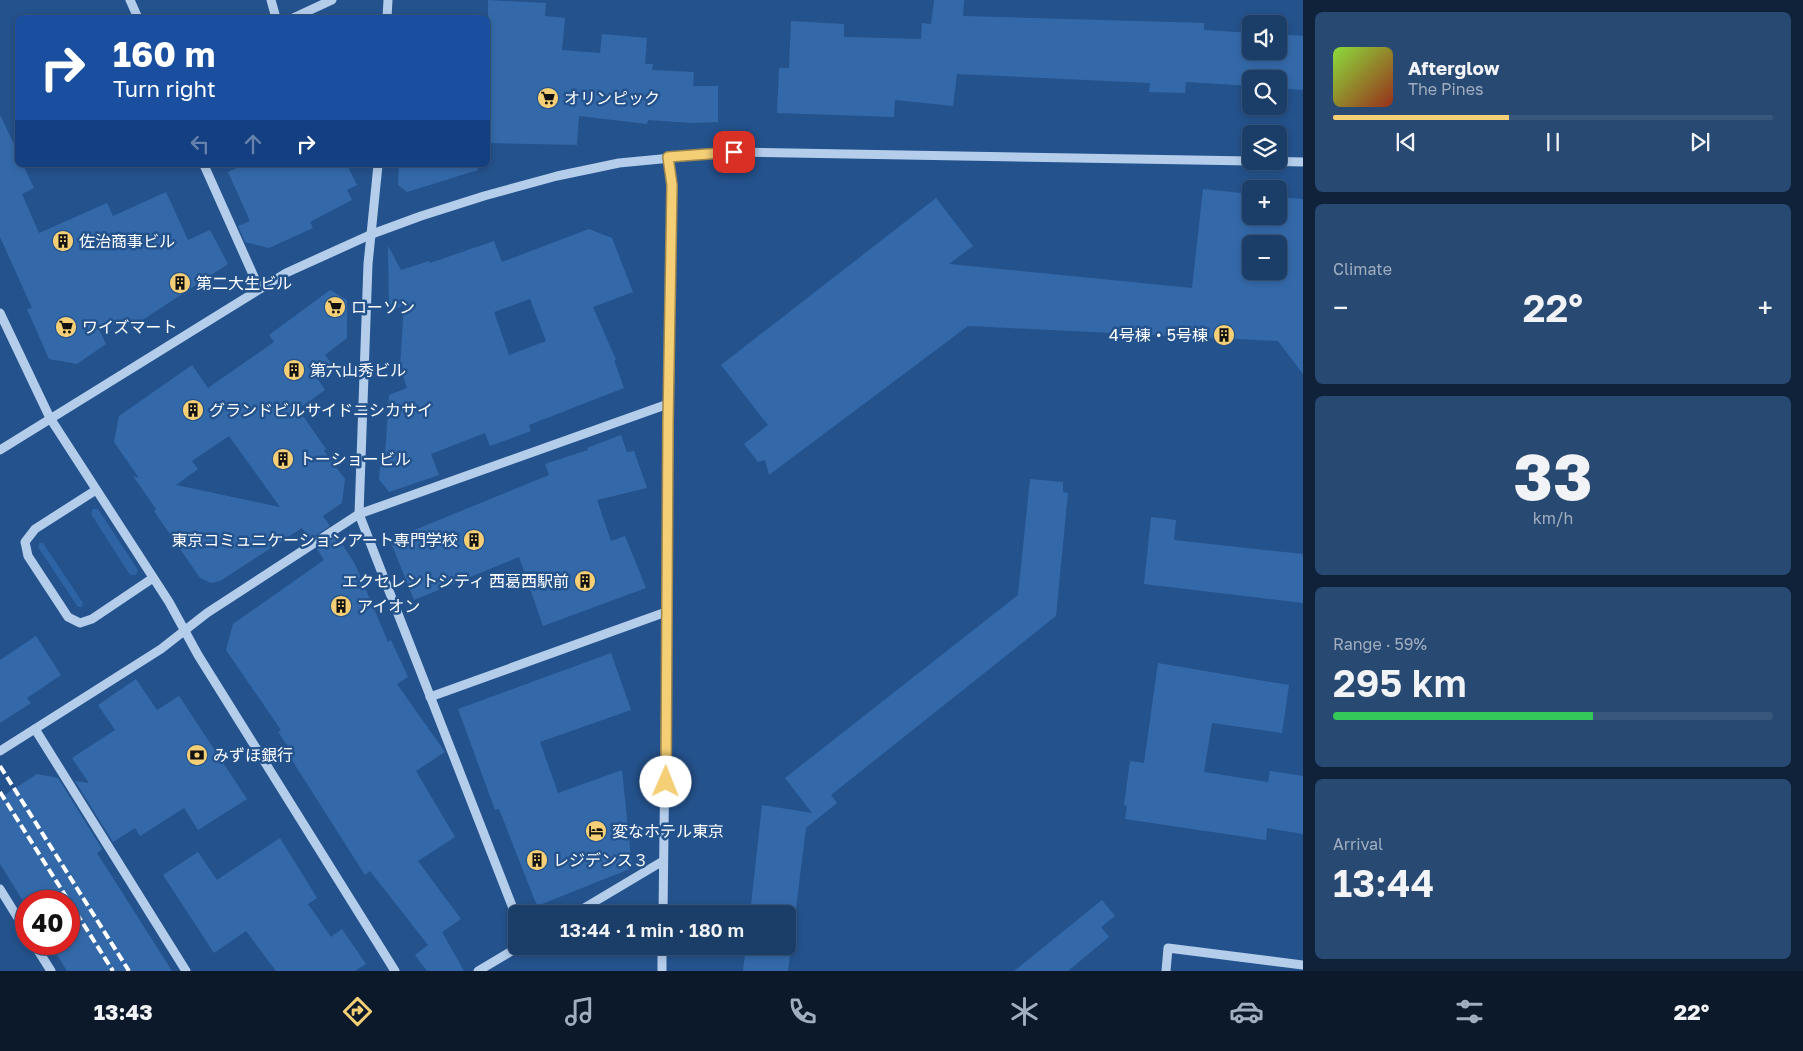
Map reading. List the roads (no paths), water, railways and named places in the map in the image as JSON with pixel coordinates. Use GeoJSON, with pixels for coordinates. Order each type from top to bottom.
{"type":"FeatureCollection","features":[{"type":"Feature","properties":{"kind":"street"},"geometry":{"type":"LineString","coordinates":[[130,0],[137,15]]}},
{"type":"Feature","properties":{"kind":"street"},"geometry":{"type":"LineString","coordinates":[[271,0],[275,15]]}},
{"type":"Feature","properties":{"kind":"street"},"geometry":{"type":"LineString","coordinates":[[300,15],[332,0]]}},
{"type":"Feature","properties":{"kind":"street"},"geometry":{"type":"LineString","coordinates":[[387,15],[388,0]]}},
{"type":"Feature","properties":{"kind":"street"},"geometry":{"type":"LineString","coordinates":[[0,450],[259,288],[295,269],[372,234],[484,196],[609,165],[668,157],[734,152],[795,151],[1242,161]]}},
{"type":"Feature","properties":{"kind":"street"},"geometry":{"type":"LineString","coordinates":[[663,905],[672,185],[668,157]]}},
{"type":"Feature","properties":{"kind":"street"},"geometry":{"type":"LineString","coordinates":[[1287,162],[1303,162]]}},
{"type":"Feature","properties":{"kind":"street"},"geometry":{"type":"LineString","coordinates":[[205,167],[259,288]]}},
{"type":"Feature","properties":{"kind":"street"},"geometry":{"type":"LineString","coordinates":[[378,167],[368,264],[358,514],[512,905]]}},
{"type":"Feature","properties":{"kind":"street"},"geometry":{"type":"LineString","coordinates":[[0,313],[50,418],[170,602],[183,631],[395,971]]}},
{"type":"Feature","properties":{"kind":"street"},"geometry":{"type":"LineString","coordinates":[[0,751],[161,649],[183,631],[358,514],[668,404]]}},
{"type":"Feature","properties":{"kind":"street"},"geometry":{"type":"LineString","coordinates":[[96,490],[34,529],[25,542],[28,556],[33,564],[68,617],[80,623],[92,619],[153,578]]}},
{"type":"Feature","properties":{"kind":"street"},"geometry":{"type":"LineString","coordinates":[[430,697],[666,612]]}},
{"type":"Feature","properties":{"kind":"street"},"geometry":{"type":"LineString","coordinates":[[35,729],[186,971]]}},
{"type":"Feature","properties":{"kind":"street"},"geometry":{"type":"LineString","coordinates":[[589,905],[663,861]]}},
{"type":"Feature","properties":{"kind":"street"},"geometry":{"type":"LineString","coordinates":[[0,890],[15,914]]}},
{"type":"Feature","properties":{"kind":"street"},"geometry":{"type":"LineString","coordinates":[[1166,971],[1168,948],[1303,965]]}},
{"type":"Feature","properties":{"kind":"street"},"geometry":{"type":"LineString","coordinates":[[478,971],[508,953]]}},
{"type":"Feature","properties":{"kind":"street"},"geometry":{"type":"LineString","coordinates":[[41,955],[51,971]]}},
{"type":"Feature","properties":{"kind":"street"},"geometry":{"type":"LineString","coordinates":[[662,955],[662,971]]}},
{"type":"Feature","properties":{"kind":"railway"},"geometry":{"type":"LineString","coordinates":[[0,766],[129,971]]}},
{"type":"Feature","properties":{"kind":"railway"},"geometry":{"type":"LineString","coordinates":[[0,792],[113,971]]}},
{"type":"Feature","properties":{"kind":"place","name":"オリンピック"},"geometry":{"type":"Point","coordinates":[548,98]}},
{"type":"Feature","properties":{"kind":"place","name":"佐治商事ビル"},"geometry":{"type":"Point","coordinates":[63,241]}},
{"type":"Feature","properties":{"kind":"place","name":"第二大生ビル"},"geometry":{"type":"Point","coordinates":[180,283]}},
{"type":"Feature","properties":{"kind":"place","name":"ローソン"},"geometry":{"type":"Point","coordinates":[335,307]}},
{"type":"Feature","properties":{"kind":"place","name":"ワイズマート"},"geometry":{"type":"Point","coordinates":[66,327]}},
{"type":"Feature","properties":{"kind":"place","name":"4号棟・5号棟"},"geometry":{"type":"Point","coordinates":[1224,335]}},
{"type":"Feature","properties":{"kind":"place","name":"第六山秀ビル"},"geometry":{"type":"Point","coordinates":[294,370]}},
{"type":"Feature","properties":{"kind":"place","name":"グランドビルサイドニシカサイ"},"geometry":{"type":"Point","coordinates":[193,410]}},
{"type":"Feature","properties":{"kind":"place","name":"トーショービル"},"geometry":{"type":"Point","coordinates":[283,459]}},
{"type":"Feature","properties":{"kind":"place","name":"東京コミュニケーションアート専門学校"},"geometry":{"type":"Point","coordinates":[474,540]}},
{"type":"Feature","properties":{"kind":"place","name":"エクセレントシティ 西葛西駅前"},"geometry":{"type":"Point","coordinates":[585,581]}},
{"type":"Feature","properties":{"kind":"place","name":"アイオン"},"geometry":{"type":"Point","coordinates":[341,606]}},
{"type":"Feature","properties":{"kind":"place","name":"みずほ銀行"},"geometry":{"type":"Point","coordinates":[197,755]}},
{"type":"Feature","properties":{"kind":"place","name":"変なホテル東京"},"geometry":{"type":"Point","coordinates":[596,831]}},
{"type":"Feature","properties":{"kind":"place","name":"レジデンス３"},"geometry":{"type":"Point","coordinates":[537,860]}}]}
